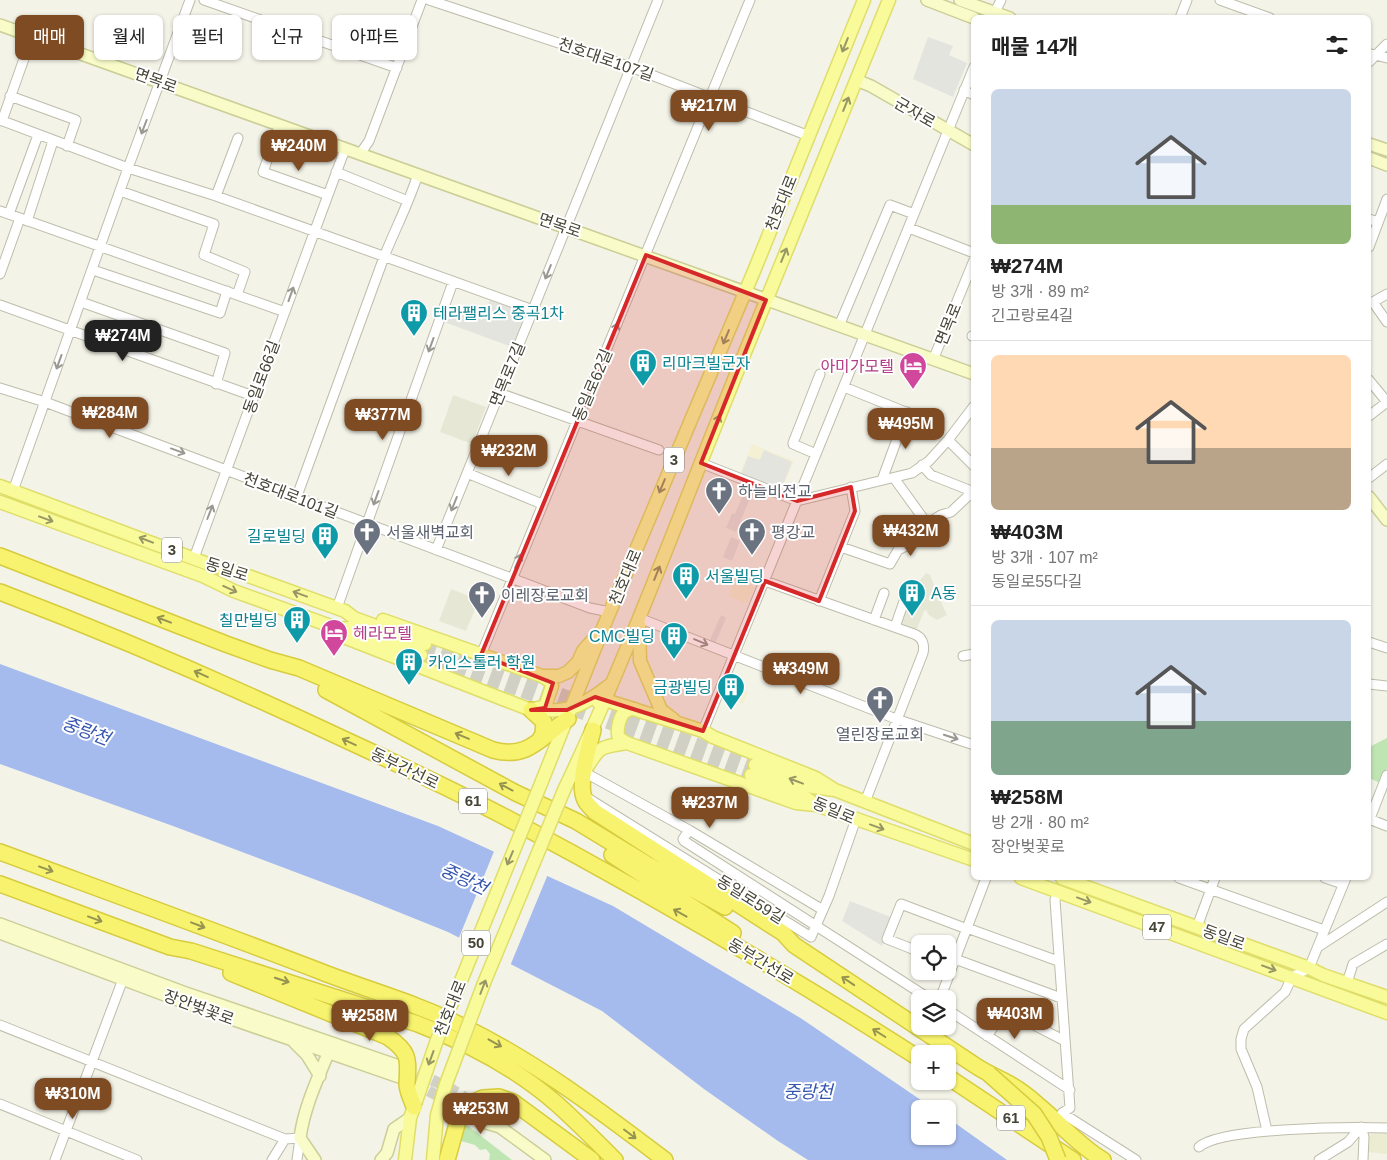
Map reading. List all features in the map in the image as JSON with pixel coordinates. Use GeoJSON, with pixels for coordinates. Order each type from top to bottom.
{"type":"FeatureCollection","features":[{"type":"Feature","properties":{"kind":"highway"},"geometry":{"type":"LineString","coordinates":[[0,556],[41,574],[270,660],[299,668],[500,752],[528,750],[570,714]]}},
{"type":"Feature","properties":{"kind":"highway"},"geometry":{"type":"LineString","coordinates":[[0,566],[41,574]]}},
{"type":"Feature","properties":{"kind":"highway","name":"동부간선로"},"geometry":{"type":"LineString","coordinates":[[0,592],[186,667],[411,771],[522,826],[770,965],[911,1053]]}},
{"type":"Feature","properties":{"kind":"highway"},"geometry":{"type":"LineString","coordinates":[[270,660],[349,701],[516,793],[576,821],[645,863],[794,945],[983,1070],[1034,1114],[1049,1137],[1058,1160]]}},
{"type":"Feature","properties":{"kind":"highway"},"geometry":{"type":"LineString","coordinates":[[531,710],[544,722],[543,734],[539,741]]}},
{"type":"Feature","properties":{"kind":"highway"},"geometry":{"type":"LineString","coordinates":[[593,730],[584,772],[584,796],[589,806],[604,819],[783,933],[794,945]]}},
{"type":"Feature","properties":{"kind":"highway"},"geometry":{"type":"LineString","coordinates":[[540,804],[574,825],[609,854],[730,930],[770,965]]}},
{"type":"Feature","properties":{"kind":"highway"},"geometry":{"type":"LineString","coordinates":[[0,852],[459,1024],[553,1077],[665,1160]]}},
{"type":"Feature","properties":{"kind":"highway"},"geometry":{"type":"LineString","coordinates":[[0,884],[170,947],[388,1037],[407,1056],[409,1066],[406,1086],[412,1112]]}},
{"type":"Feature","properties":{"kind":"highway"},"geometry":{"type":"LineString","coordinates":[[170,947],[191,951],[418,1024],[473,1047],[510,1070],[557,1104],[615,1160]]}},
{"type":"Feature","properties":{"kind":"highway"},"geometry":{"type":"LineString","coordinates":[[983,1070],[1004,1080],[1038,1104],[1073,1138],[1099,1158]]}},
{"type":"Feature","properties":{"kind":"highway","name":"61"},"geometry":{"type":"LineString","coordinates":[[956,1082],[1073,1160]]}},
{"type":"Feature","properties":{"kind":"highway"},"geometry":{"type":"LineString","coordinates":[[447,1160],[474,1109],[499,1097],[513,1102],[592,1160]]}},
{"type":"Feature","properties":{"kind":"main road","name":"천호대로"},"geometry":{"type":"LineString","coordinates":[[405,1160],[412,1112],[437,1040],[570,714],[603,628],[745,292],[864,0]]}},
{"type":"Feature","properties":{"kind":"main road","name":"천호대로"},"geometry":{"type":"LineString","coordinates":[[433,1160],[438,1116],[446,1084],[484,983],[564,790],[593,730],[889,0]]}},
{"type":"Feature","properties":{"kind":"main road","name":"동일로"},"geometry":{"type":"LineString","coordinates":[[0,486],[194,558],[341,609],[354,618],[423,649],[349,628],[339,630],[234,591],[203,576],[0,502]]}},
{"type":"Feature","properties":{"kind":"main road"},"geometry":{"type":"LineString","coordinates":[[341,609],[356,611],[542,676],[551,682],[552,686],[544,707],[531,710]]}},
{"type":"Feature","properties":{"kind":"main road"},"geometry":{"type":"LineString","coordinates":[[639,618],[640,661],[661,710],[678,723]]}},
{"type":"Feature","properties":{"kind":"main road"},"geometry":{"type":"LineString","coordinates":[[542,676],[559,676],[568,672],[578,662],[583,651],[603,628]]}},
{"type":"Feature","properties":{"kind":"main road"},"geometry":{"type":"LineString","coordinates":[[339,630],[346,638],[531,710],[570,714],[605,700],[703,731],[713,737],[816,778],[835,790]]}},
{"type":"Feature","properties":{"kind":"main road"},"geometry":{"type":"LineString","coordinates":[[570,714],[612,683]]}},
{"type":"Feature","properties":{"kind":"main road"},"geometry":{"type":"LineString","coordinates":[[635,709],[624,713],[617,731],[619,738],[627,744],[796,803],[816,805]]}},
{"type":"Feature","properties":{"kind":"main road"},"geometry":{"type":"LineString","coordinates":[[564,790],[584,772],[599,749],[604,746],[627,744]]}},
{"type":"Feature","properties":{"kind":"main road","name":"동일로"},"geometry":{"type":"LineString","coordinates":[[971,843],[835,790],[812,787],[753,770],[799,793],[816,805],[971,859]]}},
{"type":"Feature","properties":{"kind":"main road","name":"동일로"},"geometry":{"type":"LineString","coordinates":[[1027,880],[1292,976],[1387,1013]]}},
{"type":"Feature","properties":{"kind":"main road","name":"동일로"},"geometry":{"type":"LineString","coordinates":[[1079,880],[1323,975],[1383,995]]}},
{"type":"Feature","properties":{"kind":"main road"},"geometry":{"type":"LineString","coordinates":[[1347,999],[1346,989],[1359,994],[1383,995]]}},
{"type":"Feature","properties":{"kind":"street"},"geometry":{"type":"LineString","coordinates":[[13,490],[190,0]]}},
{"type":"Feature","properties":{"kind":"street"},"geometry":{"type":"LineString","coordinates":[[204,0],[396,68]]}},
{"type":"Feature","properties":{"kind":"street"},"geometry":{"type":"LineString","coordinates":[[360,154],[369,141],[422,0]]}},
{"type":"Feature","properties":{"kind":"street","name":"천호대로107길"},"geometry":{"type":"LineString","coordinates":[[429,0],[631,67],[710,96],[809,136]]}},
{"type":"Feature","properties":{"kind":"street","name":"면목로7길"},"geometry":{"type":"LineString","coordinates":[[436,550],[658,0]]}},
{"type":"Feature","properties":{"kind":"street","name":"동일로62길"},"geometry":{"type":"LineString","coordinates":[[481,655],[511,578],[750,0]]}},
{"type":"Feature","properties":{"kind":"street"},"geometry":{"type":"LineString","coordinates":[[927,0],[971,17]]}},
{"type":"Feature","properties":{"kind":"street"},"geometry":{"type":"LineString","coordinates":[[960,0],[994,15],[1001,0]]}},
{"type":"Feature","properties":{"kind":"street"},"geometry":{"type":"LineString","coordinates":[[1181,15],[1187,0]]}},
{"type":"Feature","properties":{"kind":"street"},"geometry":{"type":"LineString","coordinates":[[1220,0],[1262,15]]}},
{"type":"Feature","properties":{"kind":"street","name":"면목로"},"geometry":{"type":"LineString","coordinates":[[0,25],[15,30]]}},
{"type":"Feature","properties":{"kind":"street"},"geometry":{"type":"LineString","coordinates":[[1371,56],[1387,44]]}},
{"type":"Feature","properties":{"kind":"street","name":"면목로"},"geometry":{"type":"LineString","coordinates":[[84,55],[971,373]]}},
{"type":"Feature","properties":{"kind":"street"},"geometry":{"type":"LineString","coordinates":[[1371,56],[1387,58]]}},
{"type":"Feature","properties":{"kind":"street"},"geometry":{"type":"LineString","coordinates":[[23,60],[1,121],[128,168],[216,196],[533,310]]}},
{"type":"Feature","properties":{"kind":"street"},"geometry":{"type":"LineString","coordinates":[[703,731],[971,74]]}},
{"type":"Feature","properties":{"kind":"street","name":"군자로"},"geometry":{"type":"LineString","coordinates":[[856,80],[971,143]]}},
{"type":"Feature","properties":{"kind":"street"},"geometry":{"type":"LineString","coordinates":[[964,90],[971,94]]}},
{"type":"Feature","properties":{"kind":"street"},"geometry":{"type":"LineString","coordinates":[[10,96],[76,120],[67,146]]}},
{"type":"Feature","properties":{"kind":"street"},"geometry":{"type":"LineString","coordinates":[[280,125],[263,172],[328,195]]}},
{"type":"Feature","properties":{"kind":"street"},"geometry":{"type":"LineString","coordinates":[[38,135],[4,212],[285,312]]}},
{"type":"Feature","properties":{"kind":"street"},"geometry":{"type":"LineString","coordinates":[[216,196],[238,138]]}},
{"type":"Feature","properties":{"kind":"street"},"geometry":{"type":"LineString","coordinates":[[0,274],[53,141]]}},
{"type":"Feature","properties":{"kind":"street"},"geometry":{"type":"LineString","coordinates":[[1371,145],[1387,150]]}},
{"type":"Feature","properties":{"kind":"street","name":"동일로66길"},"geometry":{"type":"LineString","coordinates":[[194,558],[345,149]]}},
{"type":"Feature","properties":{"kind":"street"},"geometry":{"type":"LineString","coordinates":[[1371,159],[1387,165]]}},
{"type":"Feature","properties":{"kind":"street"},"geometry":{"type":"LineString","coordinates":[[336,172],[408,201]]}},
{"type":"Feature","properties":{"kind":"street"},"geometry":{"type":"LineString","coordinates":[[297,496],[384,257],[418,174]]}},
{"type":"Feature","properties":{"kind":"street"},"geometry":{"type":"LineString","coordinates":[[120,191],[214,224],[204,255],[245,272],[237,295]]}},
{"type":"Feature","properties":{"kind":"street"},"geometry":{"type":"LineString","coordinates":[[1371,241],[1387,199]]}},
{"type":"Feature","properties":{"kind":"street"},"geometry":{"type":"LineString","coordinates":[[839,326],[890,205],[914,214]]}},
{"type":"Feature","properties":{"kind":"street"},"geometry":{"type":"LineString","coordinates":[[1371,220],[1378,222]]}},
{"type":"Feature","properties":{"kind":"street"},"geometry":{"type":"LineString","coordinates":[[909,228],[971,252]]}},
{"type":"Feature","properties":{"kind":"street","name":"면목로"},"geometry":{"type":"LineString","coordinates":[[934,360],[971,268]]}},
{"type":"Feature","properties":{"kind":"street"},"geometry":{"type":"LineString","coordinates":[[92,270],[220,314],[227,291]]}},
{"type":"Feature","properties":{"kind":"street"},"geometry":{"type":"LineString","coordinates":[[341,609],[366,524],[453,282]]}},
{"type":"Feature","properties":{"kind":"street"},"geometry":{"type":"LineString","coordinates":[[1387,294],[1371,302],[1387,322]]}},
{"type":"Feature","properties":{"kind":"street"},"geometry":{"type":"LineString","coordinates":[[81,302],[225,353],[216,384]]}},
{"type":"Feature","properties":{"kind":"street"},"geometry":{"type":"LineString","coordinates":[[0,305],[253,396]]}},
{"type":"Feature","properties":{"kind":"street"},"geometry":{"type":"LineString","coordinates":[[816,454],[792,443],[820,374]]}},
{"type":"Feature","properties":{"kind":"street"},"geometry":{"type":"LineString","coordinates":[[1371,382],[1387,402],[1371,414]]}},
{"type":"Feature","properties":{"kind":"street"},"geometry":{"type":"LineString","coordinates":[[844,387],[918,417]]}},
{"type":"Feature","properties":{"kind":"street","name":"천호대로101길"},"geometry":{"type":"LineString","coordinates":[[0,388],[45,402],[590,608],[610,612]]}},
{"type":"Feature","properties":{"kind":"street"},"geometry":{"type":"LineString","coordinates":[[499,393],[659,450]]}},
{"type":"Feature","properties":{"kind":"street"},"geometry":{"type":"LineString","coordinates":[[701,463],[797,500],[912,473],[929,461],[971,410]]}},
{"type":"Feature","properties":{"kind":"street"},"geometry":{"type":"LineString","coordinates":[[882,480],[907,412]]}},
{"type":"Feature","properties":{"kind":"street"},"geometry":{"type":"LineString","coordinates":[[948,440],[971,463]]}},
{"type":"Feature","properties":{"kind":"street"},"geometry":{"type":"LineString","coordinates":[[1371,476],[1387,464]]}},
{"type":"Feature","properties":{"kind":"street"},"geometry":{"type":"LineString","coordinates":[[922,465],[931,475],[971,492]]}},
{"type":"Feature","properties":{"kind":"street"},"geometry":{"type":"LineString","coordinates":[[467,473],[542,504]]}},
{"type":"Feature","properties":{"kind":"street"},"geometry":{"type":"LineString","coordinates":[[894,478],[928,525]]}},
{"type":"Feature","properties":{"kind":"street"},"geometry":{"type":"LineString","coordinates":[[819,601],[856,510],[851,487]]}},
{"type":"Feature","properties":{"kind":"street"},"geometry":{"type":"LineString","coordinates":[[840,547],[890,564],[898,550],[920,539],[932,520],[952,512],[971,494]]}},
{"type":"Feature","properties":{"kind":"street"},"geometry":{"type":"LineString","coordinates":[[1371,500],[1387,520]]}},
{"type":"Feature","properties":{"kind":"street"},"geometry":{"type":"LineString","coordinates":[[765,581],[919,636],[923,643],[924,648],[865,802]]}},
{"type":"Feature","properties":{"kind":"street"},"geometry":{"type":"LineString","coordinates":[[895,627],[910,588]]}},
{"type":"Feature","properties":{"kind":"street"},"geometry":{"type":"LineString","coordinates":[[874,620],[884,593]]}},
{"type":"Feature","properties":{"kind":"street"},"geometry":{"type":"LineString","coordinates":[[639,618],[896,719],[971,744]]}},
{"type":"Feature","properties":{"kind":"street"},"geometry":{"type":"LineString","coordinates":[[1371,643],[1387,648]]}},
{"type":"Feature","properties":{"kind":"street"},"geometry":{"type":"LineString","coordinates":[[963,656],[971,655]]}},
{"type":"Feature","properties":{"kind":"street"},"geometry":{"type":"LineString","coordinates":[[1371,684],[1387,686]]}},
{"type":"Feature","properties":{"kind":"street"},"geometry":{"type":"LineString","coordinates":[[584,772],[689,830],[822,910]]}},
{"type":"Feature","properties":{"kind":"street"},"geometry":{"type":"LineString","coordinates":[[1371,815],[1387,775]]}},
{"type":"Feature","properties":{"kind":"street","name":"동일로59길"},"geometry":{"type":"LineString","coordinates":[[584,796],[811,936],[816,925]]}},
{"type":"Feature","properties":{"kind":"street"},"geometry":{"type":"LineString","coordinates":[[816,925],[856,819]]}},
{"type":"Feature","properties":{"kind":"street"},"geometry":{"type":"LineString","coordinates":[[1371,821],[1387,826]]}},
{"type":"Feature","properties":{"kind":"street"},"geometry":{"type":"LineString","coordinates":[[689,830],[683,838],[684,841],[916,990]]}},
{"type":"Feature","properties":{"kind":"street"},"geometry":{"type":"LineString","coordinates":[[956,954],[985,880]]}},
{"type":"Feature","properties":{"kind":"street"},"geometry":{"type":"LineString","coordinates":[[1185,880],[1324,930]]}},
{"type":"Feature","properties":{"kind":"street"},"geometry":{"type":"LineString","coordinates":[[1197,927],[1214,880]]}},
{"type":"Feature","properties":{"kind":"street"},"geometry":{"type":"LineString","coordinates":[[1268,1131],[1257,1087],[1241,1049],[1241,1039],[1244,1030],[1284,992],[1292,976],[1309,968],[1344,881]]}},
{"type":"Feature","properties":{"kind":"street"},"geometry":{"type":"LineString","coordinates":[[1058,891],[1055,900],[1058,961],[1070,1090],[1070,1108],[1062,1113],[1136,1160]]}},
{"type":"Feature","properties":{"kind":"street"},"geometry":{"type":"LineString","coordinates":[[1318,947],[1386,901]]}},
{"type":"Feature","properties":{"kind":"street"},"geometry":{"type":"LineString","coordinates":[[911,948],[887,939],[901,904],[1058,961]]}},
{"type":"Feature","properties":{"kind":"street","name":"장안벚꽃로"},"geometry":{"type":"LineString","coordinates":[[0,924],[331,1048],[399,1071]]}},
{"type":"Feature","properties":{"kind":"street","name":"장안벚꽃로"},"geometry":{"type":"LineString","coordinates":[[0,933],[194,1006],[289,1038],[331,1048]]}},
{"type":"Feature","properties":{"kind":"street"},"geometry":{"type":"LineString","coordinates":[[1347,982],[1353,964],[1387,944]]}},
{"type":"Feature","properties":{"kind":"street"},"geometry":{"type":"LineString","coordinates":[[956,964],[1061,998]]}},
{"type":"Feature","properties":{"kind":"street"},"geometry":{"type":"LineString","coordinates":[[55,1160],[123,979]]}},
{"type":"Feature","properties":{"kind":"street"},"geometry":{"type":"LineString","coordinates":[[987,1036],[1005,1010],[1065,1041]]}},
{"type":"Feature","properties":{"kind":"street"},"geometry":{"type":"LineString","coordinates":[[956,1015],[1070,1090]]}},
{"type":"Feature","properties":{"kind":"street"},"geometry":{"type":"LineString","coordinates":[[0,1025],[285,1139],[300,1138]]}},
{"type":"Feature","properties":{"kind":"street"},"geometry":{"type":"LineString","coordinates":[[289,1038],[307,1055],[320,1076]]}},
{"type":"Feature","properties":{"kind":"street"},"geometry":{"type":"LineString","coordinates":[[298,1160],[304,1116],[331,1048]]}},
{"type":"Feature","properties":{"kind":"street"},"geometry":{"type":"LineString","coordinates":[[0,1104],[137,1160]]}},
{"type":"Feature","properties":{"kind":"street"},"geometry":{"type":"LineString","coordinates":[[474,1109],[492,1114],[500,1127],[545,1160]]}},
{"type":"Feature","properties":{"kind":"street"},"geometry":{"type":"LineString","coordinates":[[381,1160],[387,1153],[394,1129],[412,1112]]}},
{"type":"Feature","properties":{"kind":"street"},"geometry":{"type":"LineString","coordinates":[[1319,1160],[1348,1142],[1361,1127]]}},
{"type":"Feature","properties":{"kind":"street"},"geometry":{"type":"LineString","coordinates":[[1361,1127],[1364,1136],[1363,1160]]}},
{"type":"Feature","properties":{"kind":"street"},"geometry":{"type":"LineString","coordinates":[[1200,1147],[1203,1144],[1233,1135],[1268,1131],[1361,1127],[1387,1128]]}},
{"type":"Feature","properties":{"kind":"street"},"geometry":{"type":"LineString","coordinates":[[300,1138],[315,1160]]}},
{"type":"Feature","properties":{"kind":"street"},"geometry":{"type":"LineString","coordinates":[[272,1160],[285,1139]]}},
{"type":"Feature","properties":{"kind":"highlighted area"},"geometry":{"type":"Polygon","coordinates":[[[646,255],[766,300],[701,463],[797,501],[851,487],[855,511],[819,601],[765,581],[703,731],[595,697],[567,710],[531,710],[545,708],[553,683],[481,655],[646,255]]]}},
{"type":"Feature","properties":{"kind":"shaded area"},"geometry":{"type":"Polygon","coordinates":[[[928,37],[953,46],[949,55],[967,63],[953,97],[913,79],[928,37]]]}},
{"type":"Feature","properties":{"kind":"shaded area"},"geometry":{"type":"Polygon","coordinates":[[[490,300],[528,314],[515,348],[444,322],[448,308],[482,320],[490,300]]]}},
{"type":"Feature","properties":{"kind":"shaded area"},"geometry":{"type":"Polygon","coordinates":[[[453,395],[486,407],[472,444],[440,432],[453,395]]]}},
{"type":"Feature","properties":{"kind":"shaded area"},"geometry":{"type":"Polygon","coordinates":[[[752,444],[794,461],[781,493],[739,476],[752,444]]]}},
{"type":"Feature","properties":{"kind":"shaded area"},"geometry":{"type":"Polygon","coordinates":[[[764,450],[792,462],[781,490],[741,474],[748,456],[760,460],[764,450]]]}},
{"type":"Feature","properties":{"kind":"shaded area"},"geometry":{"type":"Polygon","coordinates":[[[746,488],[753,491],[736,532],[726,528],[732,513],[735,514],[746,488]]]}},
{"type":"Feature","properties":{"kind":"shaded area"},"geometry":{"type":"Polygon","coordinates":[[[320,533],[334,538],[331,548],[316,542],[320,533]]]}},
{"type":"Feature","properties":{"kind":"shaded area"},"geometry":{"type":"Polygon","coordinates":[[[731,537],[740,541],[732,561],[723,557],[731,537]]]}},
{"type":"Feature","properties":{"kind":"shaded area"},"geometry":{"type":"Polygon","coordinates":[[[926,573],[930,575],[947,615],[937,620],[929,615],[926,610],[924,611],[916,631],[900,625],[913,589],[926,573]]]}},
{"type":"Feature","properties":{"kind":"shaded area"},"geometry":{"type":"Polygon","coordinates":[[[736,579],[755,587],[747,604],[728,596],[736,579]]]}},
{"type":"Feature","properties":{"kind":"shaded area"},"geometry":{"type":"Polygon","coordinates":[[[451,589],[479,600],[466,631],[439,621],[451,589]]]}},
{"type":"Feature","properties":{"kind":"shaded area"},"geometry":{"type":"Polygon","coordinates":[[[721,615],[726,618],[715,644],[709,642],[721,615]]]}},
{"type":"Feature","properties":{"kind":"shaded area"},"geometry":{"type":"Polygon","coordinates":[[[730,685],[748,692],[743,704],[725,697],[730,685]]]}},
{"type":"Feature","properties":{"kind":"shaded area"},"geometry":{"type":"Polygon","coordinates":[[[850,901],[893,918],[882,946],[842,921],[850,901]]]}},
{"type":"Feature","properties":{"kind":"shaded area"},"geometry":{"type":"Polygon","coordinates":[[[1387,1133],[1387,1154],[1367,1152],[1366,1137],[1372,1134],[1387,1133]]]}},
{"type":"Feature","properties":{"kind":"green space"},"geometry":{"type":"Polygon","coordinates":[[[1387,738],[1387,768],[1380,783],[1371,779],[1371,746],[1387,738]]]}},
{"type":"Feature","properties":{"kind":"green space"},"geometry":{"type":"Polygon","coordinates":[[[467,1125],[512,1160],[489,1160],[490,1154],[486,1149],[480,1150],[475,1145],[461,1141],[464,1128],[467,1125]]]}},
{"type":"Feature","properties":{"kind":"water","name":"중랑천"},"geometry":{"type":"Polygon","coordinates":[[[0,664],[438,826],[613,906],[802,1019],[921,1100],[911,1100],[911,1145],[956,1145],[956,1124],[1007,1160],[808,1160],[704,1089],[602,1011],[448,932],[173,826],[0,764],[0,664]]]}},
{"type":"Feature","properties":{"kind":"pier"},"geometry":{"type":"Polygon","coordinates":[[[495,849],[548,874],[510,966],[458,940],[495,849]]]}},
{"type":"Feature","properties":{"kind":"tunnel"},"geometry":{"type":"LineString","coordinates":[[425,644],[755,765]]}},
{"type":"Feature","properties":{"kind":"tunnel"},"geometry":{"type":"LineString","coordinates":[[421,655],[751,775]]}},
{"type":"Feature","properties":{"kind":"tunnel"},"geometry":{"type":"LineString","coordinates":[[402,1067],[448,1087],[477,1105]]}},
{"type":"Feature","properties":{"kind":"tunnel"},"geometry":{"type":"LineString","coordinates":[[414,1083],[470,1113]]}},
{"type":"Feature","properties":{"kind":"place","name":"테라팰리스 중곡1차"},"geometry":{"type":"Point","coordinates":[414,337]}},
{"type":"Feature","properties":{"kind":"place","name":"리마크빌군자"},"geometry":{"type":"Point","coordinates":[643,387]}},
{"type":"Feature","properties":{"kind":"place","name":"아미가모텔"},"geometry":{"type":"Point","coordinates":[913,390]}},
{"type":"Feature","properties":{"kind":"place","name":"하늘비전교"},"geometry":{"type":"Point","coordinates":[719,515]}},
{"type":"Feature","properties":{"kind":"place","name":"서울새벽교회"},"geometry":{"type":"Point","coordinates":[367,556]}},
{"type":"Feature","properties":{"kind":"place","name":"평강교"},"geometry":{"type":"Point","coordinates":[752,556]}},
{"type":"Feature","properties":{"kind":"place","name":"길로빌딩"},"geometry":{"type":"Point","coordinates":[325,560]}},
{"type":"Feature","properties":{"kind":"place","name":"서울빌딩"},"geometry":{"type":"Point","coordinates":[686,600]}},
{"type":"Feature","properties":{"kind":"place","name":"A동"},"geometry":{"type":"Point","coordinates":[912,617]}},
{"type":"Feature","properties":{"kind":"place","name":"이레장로교회"},"geometry":{"type":"Point","coordinates":[482,619]}},
{"type":"Feature","properties":{"kind":"place","name":"칠만빌딩"},"geometry":{"type":"Point","coordinates":[297,644]}},
{"type":"Feature","properties":{"kind":"place","name":"헤라모텔"},"geometry":{"type":"Point","coordinates":[334,657]}},
{"type":"Feature","properties":{"kind":"place","name":"CMC빌딩"},"geometry":{"type":"Point","coordinates":[674,660]}},
{"type":"Feature","properties":{"kind":"place","name":"카인스톨러 학원"},"geometry":{"type":"Point","coordinates":[409,686]}},
{"type":"Feature","properties":{"kind":"place","name":"금광빌딩"},"geometry":{"type":"Point","coordinates":[731,711]}},
{"type":"Feature","properties":{"kind":"place","name":"열린장로교회"},"geometry":{"type":"Point","coordinates":[880,724]}}]}
